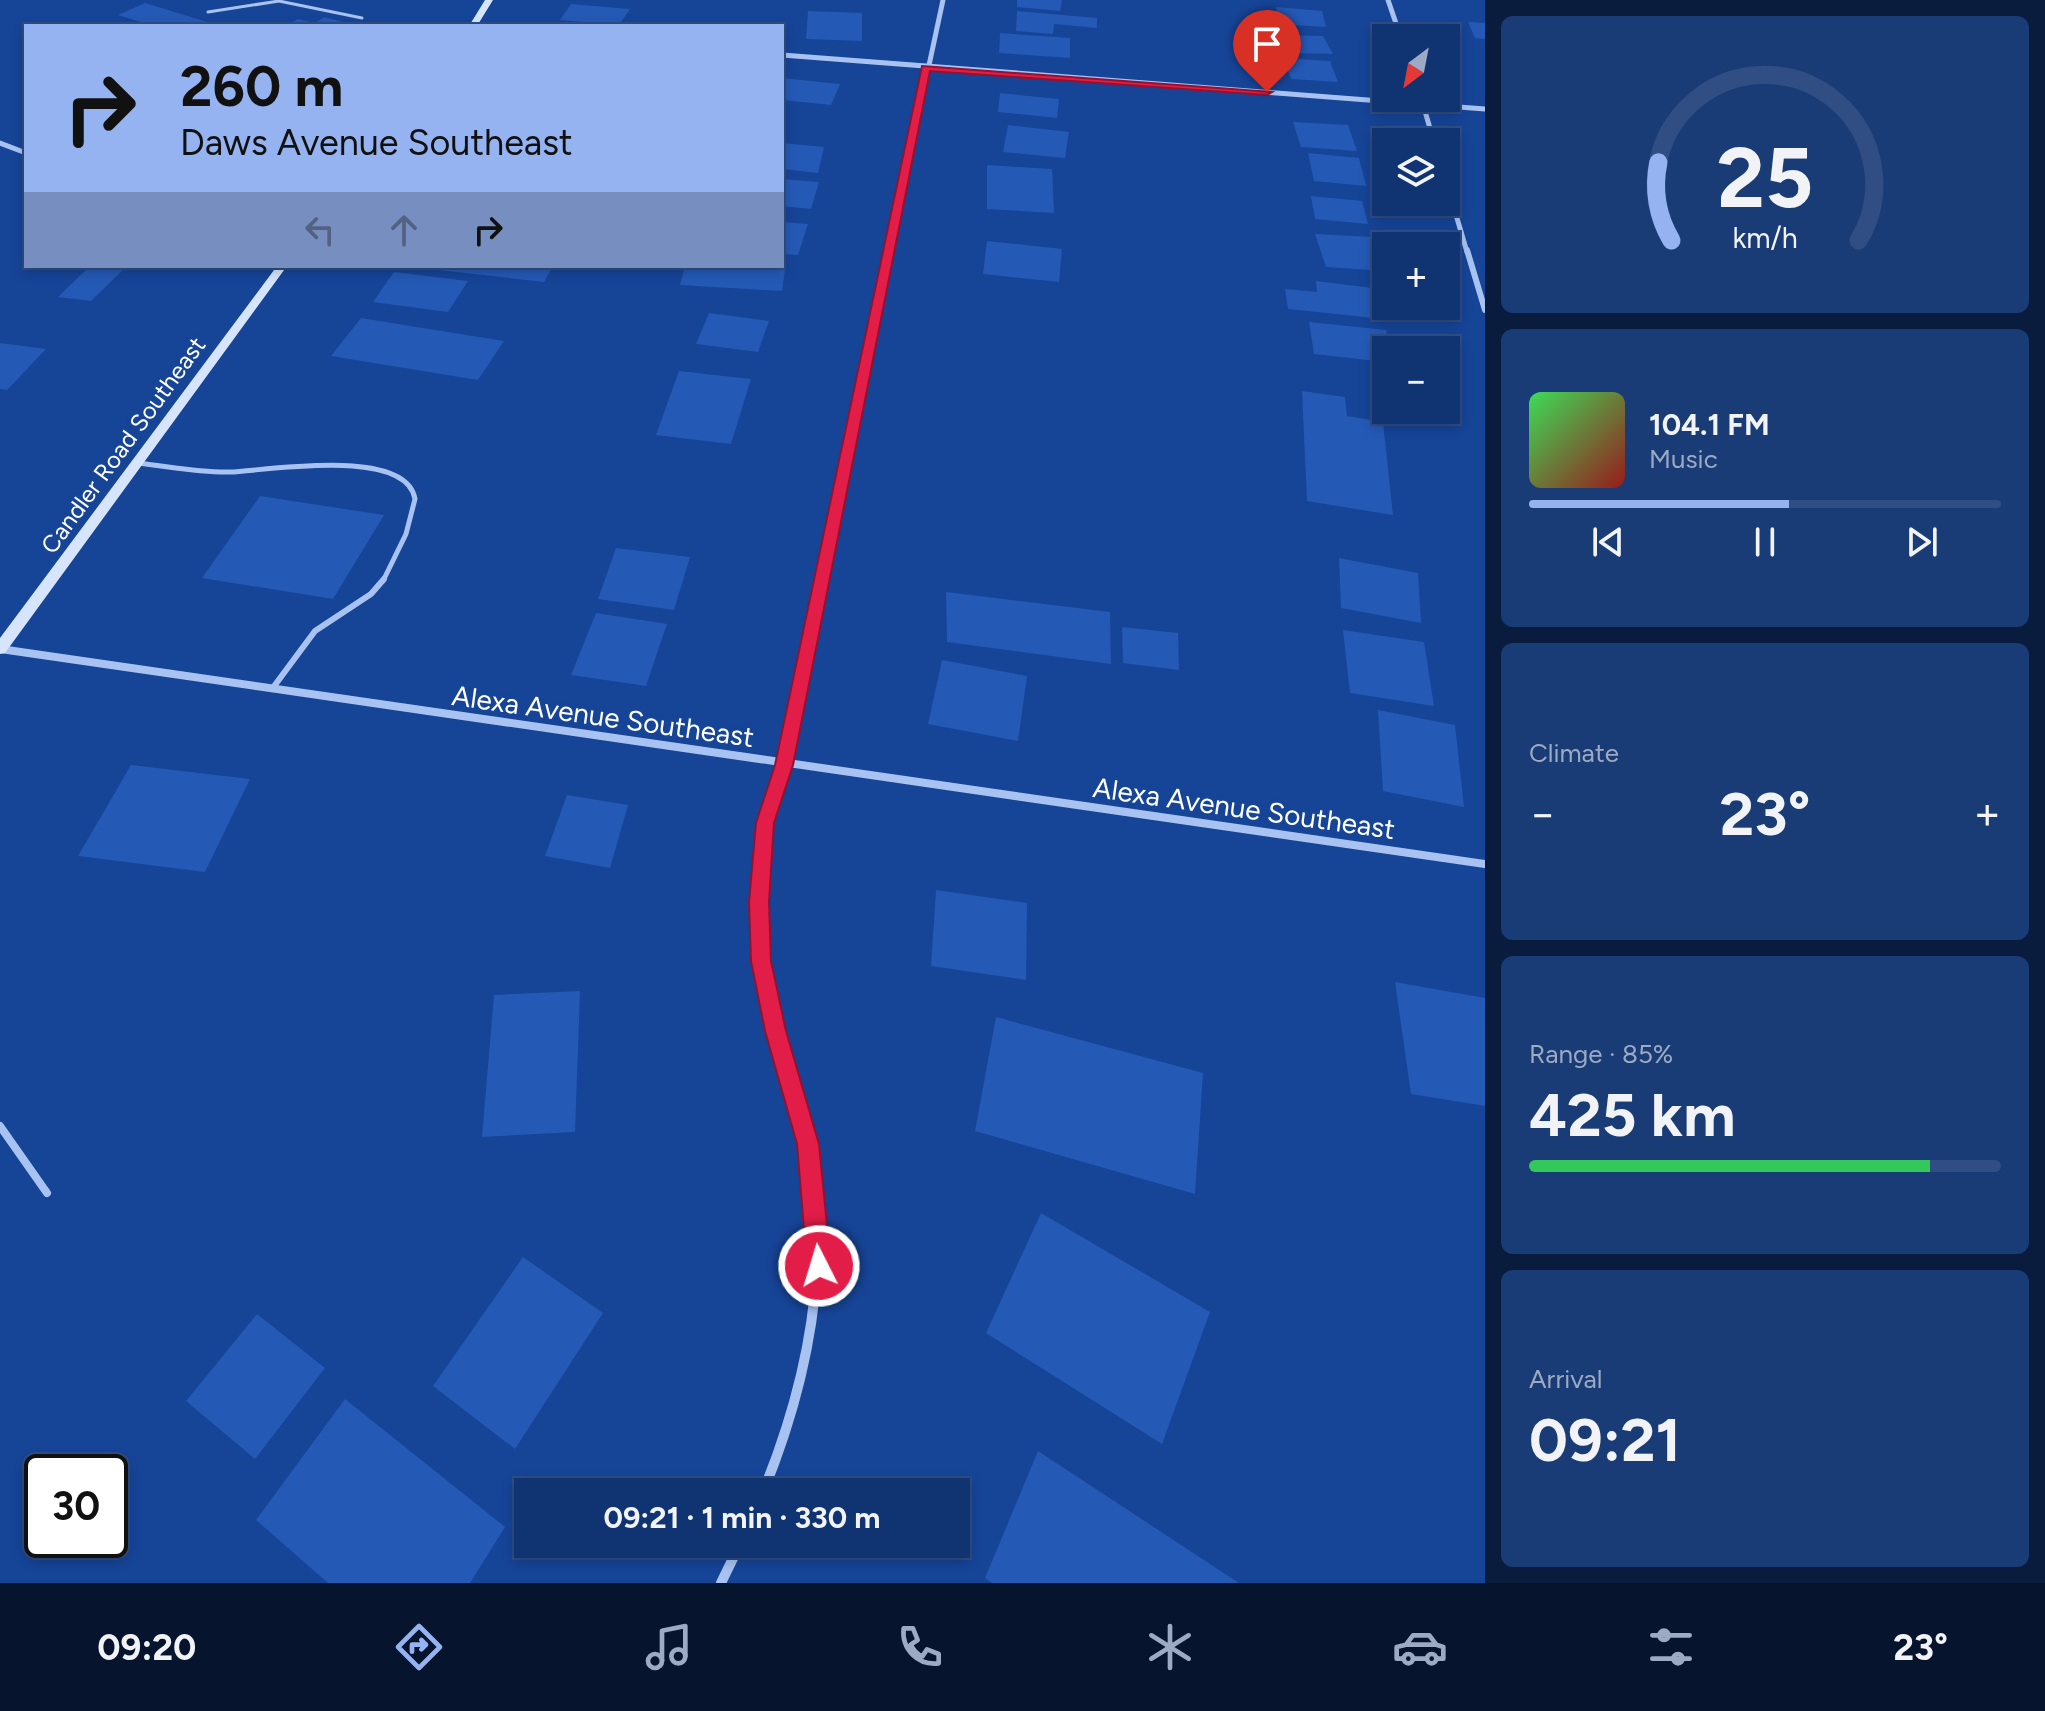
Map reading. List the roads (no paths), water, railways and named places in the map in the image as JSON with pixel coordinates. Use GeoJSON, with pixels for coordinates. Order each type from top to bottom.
{"type":"FeatureCollection","features":[{"type":"Feature","properties":{"kind":"main road"},"geometry":{"type":"LineString","coordinates":[[474,24],[489,0]]}},
{"type":"Feature","properties":{"kind":"main road","name":"Candler Road Southeast"},"geometry":{"type":"LineString","coordinates":[[0,649],[281,268]]}},
{"type":"Feature","properties":{"kind":"street"},"geometry":{"type":"LineString","coordinates":[[768,1478],[797,1390],[819,1266],[808,1144],[775,1031],[761,961],[759,902],[765,823],[784,765],[926,68],[943,0]]}},
{"type":"Feature","properties":{"kind":"street"},"geometry":{"type":"LineString","coordinates":[[1388,0],[1396,24]]}},
{"type":"Feature","properties":{"kind":"street"},"geometry":{"type":"LineString","coordinates":[[784,55],[926,68],[1372,98]]}},
{"type":"Feature","properties":{"kind":"street"},"geometry":{"type":"LineString","coordinates":[[1460,106],[1485,109]]}},
{"type":"Feature","properties":{"kind":"street"},"geometry":{"type":"LineString","coordinates":[[0,143],[24,152]]}},
{"type":"Feature","properties":{"kind":"street"},"geometry":{"type":"LineString","coordinates":[[1457,216],[1485,310]]}},
{"type":"Feature","properties":{"kind":"street","name":"Alexa Avenue Southeast"},"geometry":{"type":"LineString","coordinates":[[0,649],[784,765],[1485,864]]}},
{"type":"Feature","properties":{"kind":"street"},"geometry":{"type":"LineString","coordinates":[[721,1583],[733,1558]]}},
{"type":"Feature","properties":{"kind":"lane"},"geometry":{"type":"LineString","coordinates":[[208,12],[279,1],[362,18]]}},
{"type":"Feature","properties":{"kind":"lane"},"geometry":{"type":"LineString","coordinates":[[137,463],[224,472],[296,463],[331,464],[387,474],[405,482],[415,493],[416,506],[386,576],[368,599],[335,614],[314,632],[272,689]]}},
{"type":"Feature","properties":{"kind":"lane"},"geometry":{"type":"LineString","coordinates":[[0,1126],[47,1193]]}}]}
